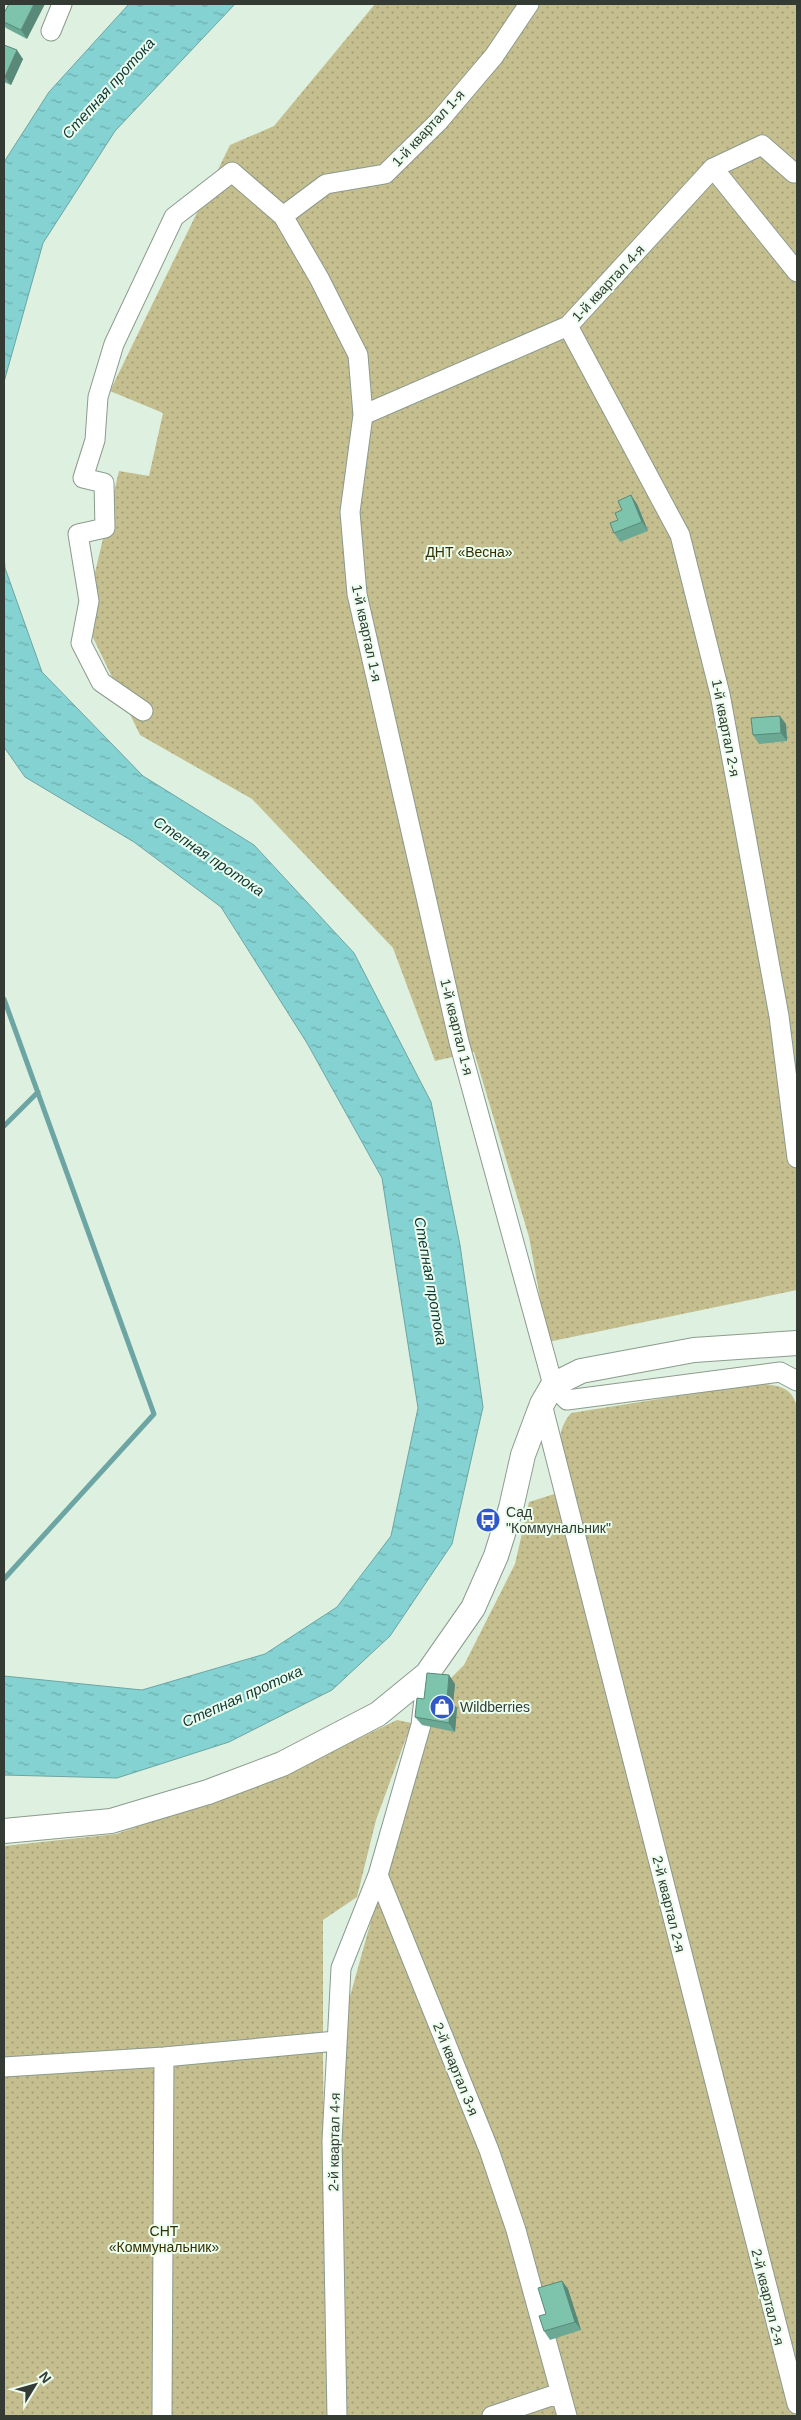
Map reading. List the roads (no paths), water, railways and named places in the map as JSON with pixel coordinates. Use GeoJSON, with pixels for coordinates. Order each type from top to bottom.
{"type":"FeatureCollection","features":[{"type":"Feature","properties":{"kind":"street"},"geometry":{"type":"LineString","coordinates":[[51,31],[62,4]]}},
{"type":"Feature","properties":{"kind":"street","name":"1-й квартал 1-я"},"geometry":{"type":"LineString","coordinates":[[529,4],[494,56],[438,122],[385,174],[326,184],[283,216],[319,278],[358,355],[363,415],[350,512],[358,594],[459,1042],[548,1395]]}},
{"type":"Feature","properties":{"kind":"street","name":"1-й квартал 4-я"},"geometry":{"type":"LineString","coordinates":[[363,415],[568,326],[713,168],[762,145],[794,173]]}},
{"type":"Feature","properties":{"kind":"street"},"geometry":{"type":"LineString","coordinates":[[713,168],[797,272]]}},
{"type":"Feature","properties":{"kind":"street"},"geometry":{"type":"LineString","coordinates":[[143,711],[101,682],[81,643],[89,601],[78,534],[106,528],[104,483],[84,478],[95,440],[101,388],[114,344],[174,217],[232,172],[283,216]]}},
{"type":"Feature","properties":{"kind":"street","name":"1-й квартал 2-я"},"geometry":{"type":"LineString","coordinates":[[568,326],[680,535],[720,694],[779,1016],[797,1158]]}},
{"type":"Feature","properties":{"kind":"street"},"geometry":{"type":"LineString","coordinates":[[4,1831],[111,1821],[208,1792],[282,1764],[378,1714],[427,1674],[473,1608],[496,1556],[511,1508],[523,1455],[548,1395],[581,1372],[694,1350],[794,1343]]}},
{"type":"Feature","properties":{"kind":"street"},"geometry":{"type":"LineString","coordinates":[[548,1395],[567,1400],[780,1372],[797,1381]]}},
{"type":"Feature","properties":{"kind":"street","name":"2-й квартал 2-я"},"geometry":{"type":"LineString","coordinates":[[548,1395],[797,2404]]}},
{"type":"Feature","properties":{"kind":"street"},"geometry":{"type":"LineString","coordinates":[[378,1875],[422,1725],[427,1674]]}},
{"type":"Feature","properties":{"kind":"street","name":"2-й квартал 4-я"},"geometry":{"type":"LineString","coordinates":[[337,2416],[332,2141],[341,1968],[378,1875]]}},
{"type":"Feature","properties":{"kind":"street","name":"2-й квартал 3-я"},"geometry":{"type":"LineString","coordinates":[[378,1875],[489,2150],[516,2230],[566,2416]]}},
{"type":"Feature","properties":{"kind":"street"},"geometry":{"type":"LineString","coordinates":[[4,2067],[164,2057],[336,2041]]}},
{"type":"Feature","properties":{"kind":"street"},"geometry":{"type":"LineString","coordinates":[[162,2416],[164,2057]]}},
{"type":"Feature","properties":{"kind":"street"},"geometry":{"type":"LineString","coordinates":[[492,2416],[557,2394]]}},
{"type":"Feature","properties":{"kind":"water","name":"Степная протока"},"geometry":{"type":"Polygon","coordinates":[[[129,4],[235,4],[115,131],[43,243],[4,382],[4,162],[49,92],[129,4]]]}},
{"type":"Feature","properties":{"kind":"water","name":"Степная протока"},"geometry":{"type":"Polygon","coordinates":[[[4,554],[5,568],[42,672],[143,776],[254,845],[354,953],[431,1102],[460,1245],[483,1407],[452,1544],[390,1636],[332,1690],[229,1742],[117,1778],[4,1775],[4,1676],[142,1690],[265,1654],[337,1607],[391,1536],[418,1408],[382,1178],[307,1043],[221,907],[134,842],[25,777],[4,747],[4,554]]]}},
{"type":"Feature","properties":{"kind":"waterway"},"geometry":{"type":"LineString","coordinates":[[4,999],[154,1414],[4,1579]]}},
{"type":"Feature","properties":{"kind":"waterway"},"geometry":{"type":"LineString","coordinates":[[4,1126],[38,1092]]}},
{"type":"Feature","properties":{"kind":"place","name":"Сад \"Коммунальник\""},"geometry":{"type":"Point","coordinates":[488,1520]}},
{"type":"Feature","properties":{"kind":"place","name":"Wildberries"},"geometry":{"type":"Point","coordinates":[442,1707]}},
{"type":"Feature","properties":{"kind":"park label","name":"ДНТ «Весна»"},"geometry":{"type":"Point","coordinates":[469,552]}},
{"type":"Feature","properties":{"kind":"park label","name":"СНТ «Коммунальник»"},"geometry":{"type":"Point","coordinates":[164,2240]}}]}
